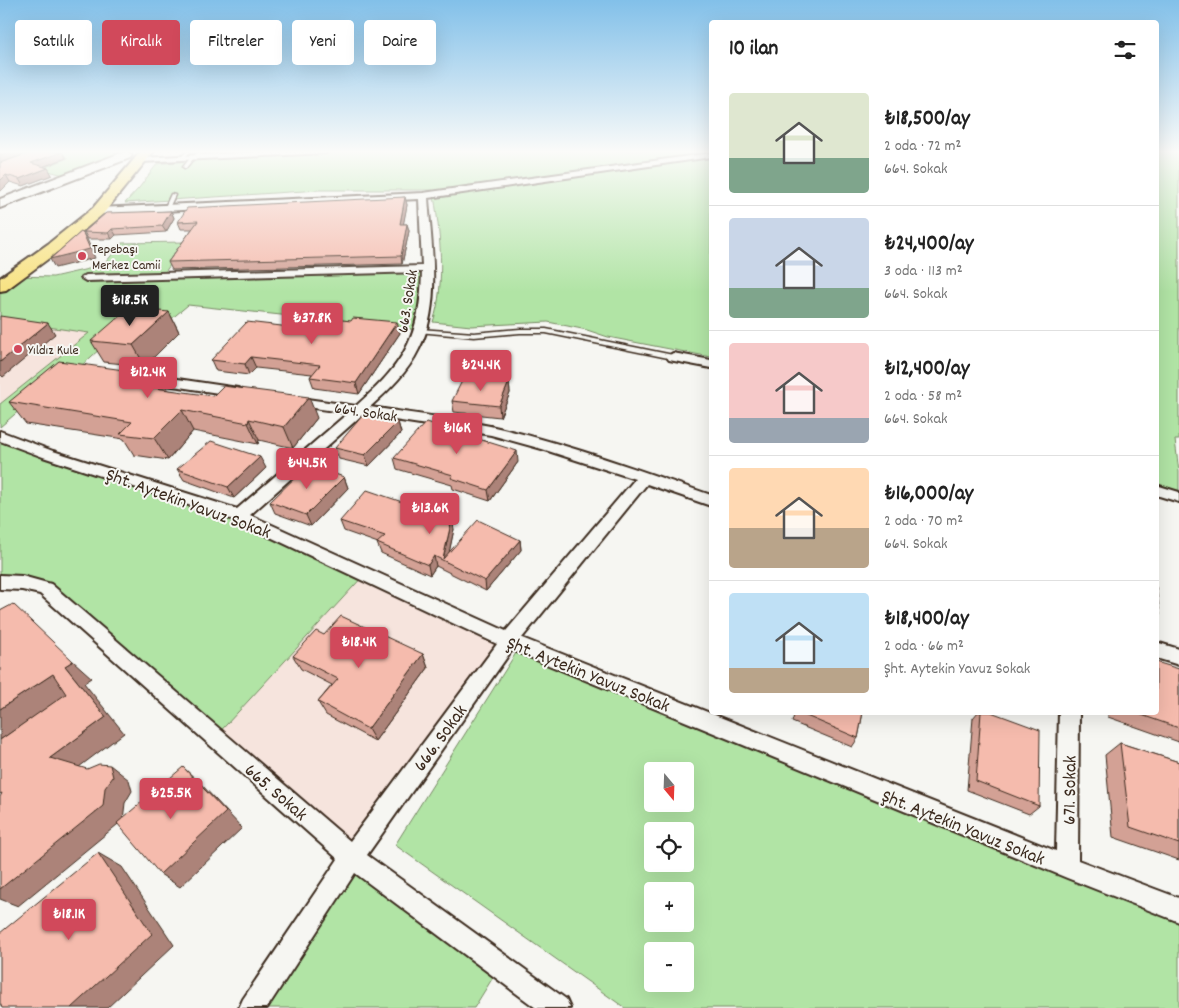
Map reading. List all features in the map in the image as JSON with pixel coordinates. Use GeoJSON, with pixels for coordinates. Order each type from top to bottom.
{"type":"FeatureCollection","features":[{"type":"Feature","properties":{"kind":"main road"},"geometry":{"type":"LineString","coordinates":[[0,204],[16,198]]}},
{"type":"Feature","properties":{"kind":"main road"},"geometry":{"type":"LineString","coordinates":[[0,286],[54,247],[98,210],[106,198]]}},
{"type":"Feature","properties":{"kind":"main road"},"geometry":{"type":"LineString","coordinates":[[0,268],[35,244],[82,205]]}},
{"type":"Feature","properties":{"kind":"street"},"geometry":{"type":"LineString","coordinates":[[98,210],[375,198]]}},
{"type":"Feature","properties":{"kind":"street","name":"663. Sokak"},"geometry":{"type":"LineString","coordinates":[[239,516],[384,388],[403,364],[416,343],[420,331],[429,269],[422,198]]}},
{"type":"Feature","properties":{"kind":"street"},"geometry":{"type":"LineString","coordinates":[[86,278],[429,269]]}},
{"type":"Feature","properties":{"kind":"street"},"geometry":{"type":"LineString","coordinates":[[673,357],[709,364]]}},
{"type":"Feature","properties":{"kind":"street"},"geometry":{"type":"LineString","coordinates":[[135,376],[251,394]]}},
{"type":"Feature","properties":{"kind":"street","name":"664. Sokak"},"geometry":{"type":"LineString","coordinates":[[280,399],[492,432],[549,447],[709,500]]}},
{"type":"Feature","properties":{"kind":"street","name":"Şht. Aytekin Yavuz Sokak"},"geometry":{"type":"LineString","coordinates":[[0,436],[48,454],[239,516],[509,641],[1067,867],[1179,910]]}},
{"type":"Feature","properties":{"kind":"street","name":"666. Sokak"},"geometry":{"type":"LineString","coordinates":[[252,1008],[352,857],[509,641],[644,478]]}},
{"type":"Feature","properties":{"kind":"street"},"geometry":{"type":"LineString","coordinates":[[1159,491],[1179,497]]}},
{"type":"Feature","properties":{"kind":"street","name":"665. Sokak"},"geometry":{"type":"LineString","coordinates":[[0,582],[22,583],[45,589],[352,857],[557,1008]]}},
{"type":"Feature","properties":{"kind":"street"},"geometry":{"type":"LineString","coordinates":[[1159,651],[1179,657]]}},
{"type":"Feature","properties":{"kind":"street","name":"671. Sokak"},"geometry":{"type":"LineString","coordinates":[[1067,867],[1069,715]]}},
{"type":"Feature","properties":{"kind":"lane"},"geometry":{"type":"LineString","coordinates":[[167,207],[171,198]]}},
{"type":"Feature","properties":{"kind":"lane"},"geometry":{"type":"LineString","coordinates":[[420,331],[474,336],[520,331],[546,332],[673,357]]}},
{"type":"Feature","properties":{"kind":"shaded area"},"geometry":{"type":"Polygon","coordinates":[[[0,320],[90,333],[0,404],[0,320]]]}},
{"type":"Feature","properties":{"kind":"shaded area"},"geometry":{"type":"Polygon","coordinates":[[[365,574],[509,641],[352,857],[215,737],[365,574]]]}},
{"type":"Feature","properties":{"kind":"green space"},"geometry":{"type":"Polygon","coordinates":[[[130,198],[199,198],[125,203],[130,198]]]}},
{"type":"Feature","properties":{"kind":"green space"},"geometry":{"type":"Polygon","coordinates":[[[434,198],[709,198],[709,357],[608,337],[587,330],[548,322],[471,326],[433,322],[441,274],[438,222],[434,198]]]}},
{"type":"Feature","properties":{"kind":"green space"},"geometry":{"type":"Polygon","coordinates":[[[1159,198],[1179,198],[1179,440],[1175,440],[1179,491],[1159,486],[1159,198]]]}},
{"type":"Feature","properties":{"kind":"green space"},"geometry":{"type":"Polygon","coordinates":[[[187,242],[162,276],[429,269],[420,330],[188,305],[170,320],[136,316],[80,367],[71,366],[0,427],[0,404],[89,333],[0,320],[0,286],[15,276],[53,277],[97,267],[105,263],[122,243],[187,242]]]}},
{"type":"Feature","properties":{"kind":"green space"},"geometry":{"type":"Polygon","coordinates":[[[0,430],[96,468],[239,516],[365,574],[215,737],[45,589],[0,582],[0,430]]]}},
{"type":"Feature","properties":{"kind":"green space"},"geometry":{"type":"Polygon","coordinates":[[[521,645],[1179,908],[1179,1008],[625,1008],[395,845],[521,645]]]}},
{"type":"Feature","properties":{"kind":"green space"},"geometry":{"type":"Polygon","coordinates":[[[352,857],[500,966],[474,1008],[252,1008],[352,857]]]}},
{"type":"Feature","properties":{"kind":"building"},"geometry":{"type":"Polygon","coordinates":[[[405,198],[400,224],[407,224],[401,256],[168,262],[198,221],[178,222],[187,208],[405,198]]]}},
{"type":"Feature","properties":{"kind":"building"},"geometry":{"type":"Polygon","coordinates":[[[171,211],[162,226],[112,229],[108,233],[84,232],[106,213],[171,211]]]}},
{"type":"Feature","properties":{"kind":"building"},"geometry":{"type":"Polygon","coordinates":[[[82,231],[90,249],[50,259],[82,231]]]}},
{"type":"Feature","properties":{"kind":"building"},"geometry":{"type":"Polygon","coordinates":[[[129,308],[169,312],[133,345],[91,341],[129,308]]]}},
{"type":"Feature","properties":{"kind":"building"},"geometry":{"type":"Polygon","coordinates":[[[300,315],[351,321],[353,318],[397,322],[356,383],[310,377],[320,365],[251,357],[245,364],[211,360],[247,322],[290,327],[300,315]]]}},
{"type":"Feature","properties":{"kind":"building"},"geometry":{"type":"Polygon","coordinates":[[[0,316],[48,323],[0,362],[0,316]]]}},
{"type":"Feature","properties":{"kind":"building"},"geometry":{"type":"Polygon","coordinates":[[[59,361],[160,375],[148,387],[213,396],[223,386],[309,397],[284,427],[249,419],[248,423],[182,410],[154,438],[120,434],[132,422],[9,402],[59,361]]]}},
{"type":"Feature","properties":{"kind":"building"},"geometry":{"type":"Polygon","coordinates":[[[464,377],[509,382],[499,406],[452,401],[464,377]]]}},
{"type":"Feature","properties":{"kind":"building"},"geometry":{"type":"Polygon","coordinates":[[[363,415],[398,422],[365,455],[335,448],[363,415]]]}},
{"type":"Feature","properties":{"kind":"building"},"geometry":{"type":"Polygon","coordinates":[[[426,422],[457,430],[456,432],[517,451],[488,490],[451,478],[453,475],[394,458],[426,422]]]}},
{"type":"Feature","properties":{"kind":"building"},"geometry":{"type":"Polygon","coordinates":[[[211,441],[260,457],[228,487],[177,469],[211,441]]]}},
{"type":"Feature","properties":{"kind":"building"},"geometry":{"type":"Polygon","coordinates":[[[308,465],[344,477],[306,515],[270,502],[308,465]]]}},
{"type":"Feature","properties":{"kind":"building"},"geometry":{"type":"Polygon","coordinates":[[[367,490],[452,519],[443,559],[478,520],[520,540],[485,581],[434,556],[428,565],[377,543],[385,536],[340,521],[367,490]]]}},
{"type":"Feature","properties":{"kind":"building"},"geometry":{"type":"Polygon","coordinates":[[[13,604],[73,661],[65,666],[106,717],[50,758],[87,769],[99,764],[110,765],[113,777],[105,788],[103,806],[0,889],[0,797],[2,793],[0,794],[0,740],[66,694],[53,674],[0,709],[0,611],[13,604]]]}},
{"type":"Feature","properties":{"kind":"building"},"geometry":{"type":"Polygon","coordinates":[[[341,616],[423,654],[368,729],[318,702],[338,679],[293,656],[316,631],[324,635],[341,616]]]}},
{"type":"Feature","properties":{"kind":"building"},"geometry":{"type":"Polygon","coordinates":[[[1159,663],[1179,669],[1179,728],[1142,715],[1159,715],[1159,663]]]}},
{"type":"Feature","properties":{"kind":"building"},"geometry":{"type":"Polygon","coordinates":[[[804,715],[862,715],[858,738],[804,715]]]}},
{"type":"Feature","properties":{"kind":"building"},"geometry":{"type":"Polygon","coordinates":[[[981,715],[999,715],[1040,730],[1039,806],[976,781],[981,715]]]}},
{"type":"Feature","properties":{"kind":"building"},"geometry":{"type":"Polygon","coordinates":[[[1120,743],[1179,762],[1179,844],[1130,827],[1120,743]]]}},
{"type":"Feature","properties":{"kind":"building"},"geometry":{"type":"Polygon","coordinates":[[[183,767],[226,812],[160,874],[117,823],[183,767]]]}},
{"type":"Feature","properties":{"kind":"building"},"geometry":{"type":"Polygon","coordinates":[[[98,853],[152,934],[71,1008],[2,1008],[0,1003],[0,933],[98,853]]]}},
{"type":"Feature","properties":{"kind":"place","name":"Tepebaşı Merkez Camii"},"geometry":{"type":"Point","coordinates":[82,256]}},
{"type":"Feature","properties":{"kind":"place","name":"Yıldız Kule"},"geometry":{"type":"Point","coordinates":[18,349]}}]}
